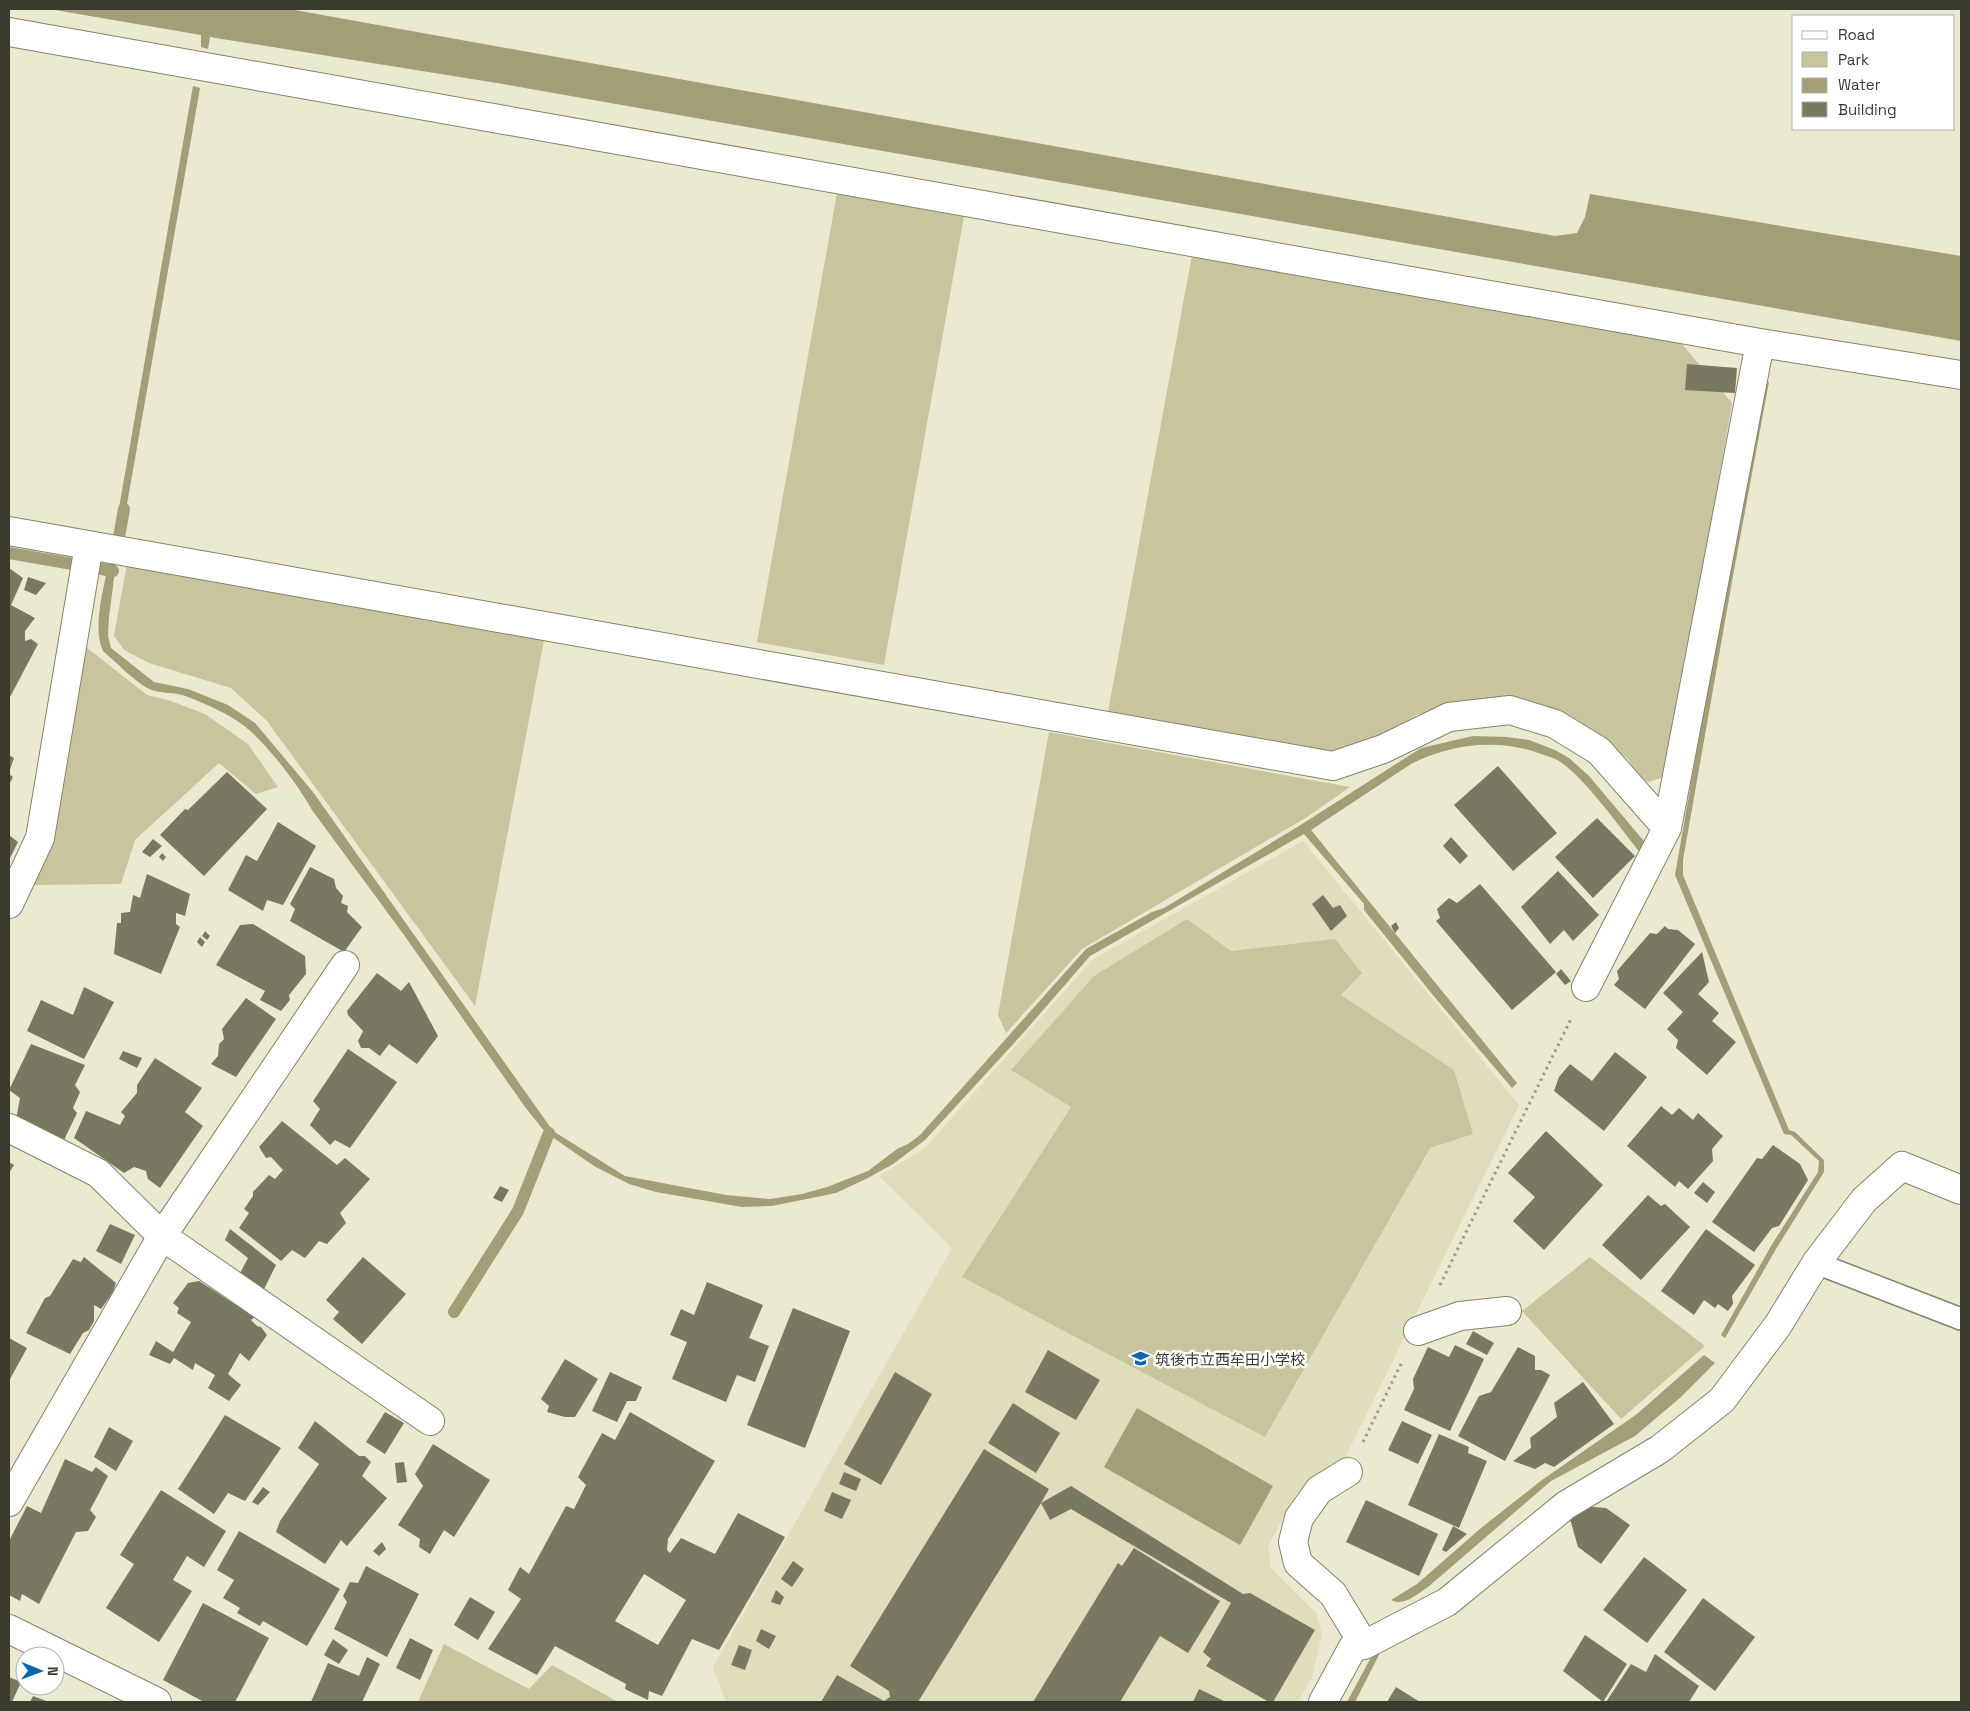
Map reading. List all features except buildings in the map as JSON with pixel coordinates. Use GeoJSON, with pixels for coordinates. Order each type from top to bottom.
{"type":"FeatureCollection","features":[{"type":"Feature","properties":{"kind":"street"},"geometry":{"type":"LineString","coordinates":[[9,32],[1760,343],[1961,375]]}},
{"type":"Feature","properties":{"kind":"street"},"geometry":{"type":"LineString","coordinates":[[1586,987],[1667,828],[1760,343]]}},
{"type":"Feature","properties":{"kind":"street"},"geometry":{"type":"LineString","coordinates":[[9,531],[1333,766],[1383,749],[1449,717],[1510,710],[1555,724],[1599,751],[1667,828]]}},
{"type":"Feature","properties":{"kind":"street"},"geometry":{"type":"LineString","coordinates":[[9,904],[40,838],[89,545]]}},
{"type":"Feature","properties":{"kind":"street"},"geometry":{"type":"LineString","coordinates":[[9,1502],[162,1236],[345,965]]}},
{"type":"Feature","properties":{"kind":"street"},"geometry":{"type":"LineString","coordinates":[[9,1128],[98,1173],[162,1236],[430,1421]]}},
{"type":"Feature","properties":{"kind":"street"},"geometry":{"type":"LineString","coordinates":[[1323,1702],[1353,1647],[1364,1645],[1447,1602],[1566,1505],[1660,1449],[1722,1400],[1778,1325],[1816,1263],[1864,1200],[1902,1166],[1961,1190]]}},
{"type":"Feature","properties":{"kind":"street"},"geometry":{"type":"LineString","coordinates":[[1418,1331],[1460,1316],[1507,1312]]}},
{"type":"Feature","properties":{"kind":"street"},"geometry":{"type":"LineString","coordinates":[[1348,1472],[1319,1490],[1299,1518],[1293,1542],[1298,1563],[1333,1594],[1364,1645]]}},
{"type":"Feature","properties":{"kind":"street"},"geometry":{"type":"LineString","coordinates":[[9,1629],[157,1702]]}},
{"type":"Feature","properties":{"kind":"lane"},"geometry":{"type":"LineString","coordinates":[[1816,1263],[1961,1319]]}},
{"type":"Feature","properties":{"kind":"path"},"geometry":{"type":"LineString","coordinates":[[1348,1472],[1586,987]]}},
{"type":"Feature","properties":{"kind":"shaded area","name":"筑後市立西牟田小学校"},"geometry":{"type":"Polygon","coordinates":[[[1303,841],[1519,1105],[1339,1470],[1310,1481],[1296,1494],[1268,1546],[1271,1568],[1316,1613],[1322,1634],[1312,1677],[1298,1702],[726,1702],[713,1667],[952,1248],[879,1176],[925,1148],[1092,960],[1303,841]]]}},
{"type":"Feature","properties":{"kind":"green space"},"geometry":{"type":"Polygon","coordinates":[[[837,193],[964,216],[884,665],[757,642],[837,193]]]}},
{"type":"Feature","properties":{"kind":"green space"},"geometry":{"type":"Polygon","coordinates":[[[1192,255],[1647,334],[1682,344],[1732,403],[1667,776],[1648,782],[1639,776],[1627,758],[1572,721],[1464,704],[1416,715],[1375,742],[1337,754],[1108,712],[1192,255]]]}},
{"type":"Feature","properties":{"kind":"green space"},"geometry":{"type":"Polygon","coordinates":[[[127,564],[544,640],[475,1006],[267,721],[231,688],[149,663],[124,650],[114,636],[127,564]]]}},
{"type":"Feature","properties":{"kind":"green space"},"geometry":{"type":"Polygon","coordinates":[[[86,647],[147,695],[171,701],[205,714],[248,744],[278,787],[256,794],[219,763],[135,840],[121,884],[31,885],[86,647]]]}},
{"type":"Feature","properties":{"kind":"green space"},"geometry":{"type":"Polygon","coordinates":[[[1049,732],[1350,787],[1307,817],[1082,949],[1006,1033],[998,1015],[1049,732]]]}},
{"type":"Feature","properties":{"kind":"green space"},"geometry":{"type":"Polygon","coordinates":[[[1187,919],[1231,951],[1335,939],[1362,973],[1341,995],[1454,1070],[1473,1134],[1430,1148],[1265,1437],[962,1277],[1071,1107],[1011,1070],[1094,976],[1187,919]]]}},
{"type":"Feature","properties":{"kind":"green space"},"geometry":{"type":"Polygon","coordinates":[[[1590,1257],[1705,1346],[1621,1419],[1522,1311],[1590,1257]]]}},
{"type":"Feature","properties":{"kind":"green space"},"geometry":{"type":"Polygon","coordinates":[[[444,1644],[529,1689],[552,1665],[618,1702],[418,1702],[444,1644]]]}},
{"type":"Feature","properties":{"kind":"water"},"geometry":{"type":"Polygon","coordinates":[[[49,9],[289,9],[1555,236],[1577,233],[1585,217],[1590,194],[1961,256],[1961,341],[503,84],[210,37],[208,49],[201,47],[201,35],[49,9]]]}},
{"type":"Feature","properties":{"kind":"water"},"geometry":{"type":"Polygon","coordinates":[[[193,86],[200,88],[123,527],[116,525],[193,86]]]}},
{"type":"Feature","properties":{"kind":"water"},"geometry":{"type":"Polygon","coordinates":[[[1761,382],[1769,382],[1683,860],[1683,875],[1789,1130],[1795,1132],[1824,1160],[1824,1172],[1776,1249],[1725,1338],[1721,1335],[1771,1246],[1818,1172],[1819,1161],[1791,1135],[1784,1134],[1675,875],[1761,382]]]}},
{"type":"Feature","properties":{"kind":"water"},"geometry":{"type":"Polygon","coordinates":[[[109,562],[116,563],[109,617],[108,636],[111,648],[154,682],[188,689],[228,705],[255,723],[313,792],[553,1131],[625,1176],[726,1195],[770,1199],[802,1194],[827,1187],[868,1171],[897,1149],[920,1135],[1086,949],[1152,912],[1164,908],[1299,826],[1421,748],[1473,736],[1529,740],[1555,750],[1569,758],[1589,776],[1648,846],[1642,855],[1583,782],[1560,762],[1551,757],[1528,750],[1494,745],[1460,747],[1443,751],[1411,764],[1311,830],[1517,1083],[1512,1088],[1437,1000],[1364,910],[1364,904],[1304,834],[1090,956],[1025,1031],[925,1140],[893,1164],[868,1178],[836,1193],[772,1206],[742,1207],[656,1192],[629,1184],[594,1166],[545,1132],[525,1107],[404,935],[312,810],[299,789],[262,742],[243,725],[216,709],[183,695],[157,692],[147,688],[130,676],[103,651],[100,641],[99,619],[109,562]]]}},
{"type":"Feature","properties":{"kind":"water"},"geometry":{"type":"Polygon","coordinates":[[[1704,1355],[1715,1363],[1681,1397],[1635,1436],[1551,1481],[1428,1587],[1415,1596],[1401,1602],[1391,1600],[1417,1584],[1481,1528],[1542,1480],[1637,1414],[1704,1355]]]}},
{"type":"Feature","properties":{"kind":"water"},"geometry":{"type":"Polygon","coordinates":[[[1137,1408],[1273,1486],[1240,1545],[1104,1467],[1137,1408]]]}},
{"type":"Feature","properties":{"kind":"water"},"geometry":{"type":"Polygon","coordinates":[[[1377,1646],[1382,1649],[1355,1702],[1347,1702],[1377,1646]]]}},
{"type":"Feature","properties":{"kind":"waterway"},"geometry":{"type":"LineString","coordinates":[[116,554],[124,509]]}},
{"type":"Feature","properties":{"kind":"waterway"},"geometry":{"type":"LineString","coordinates":[[9,553],[113,571]]}},
{"type":"Feature","properties":{"kind":"waterway"},"geometry":{"type":"LineString","coordinates":[[454,1312],[518,1211],[549,1133]]}},
{"type":"Feature","properties":{"kind":"place","name":"筑後市立西牟田小学校"},"geometry":{"type":"Point","coordinates":[1141,1359]}}]}
